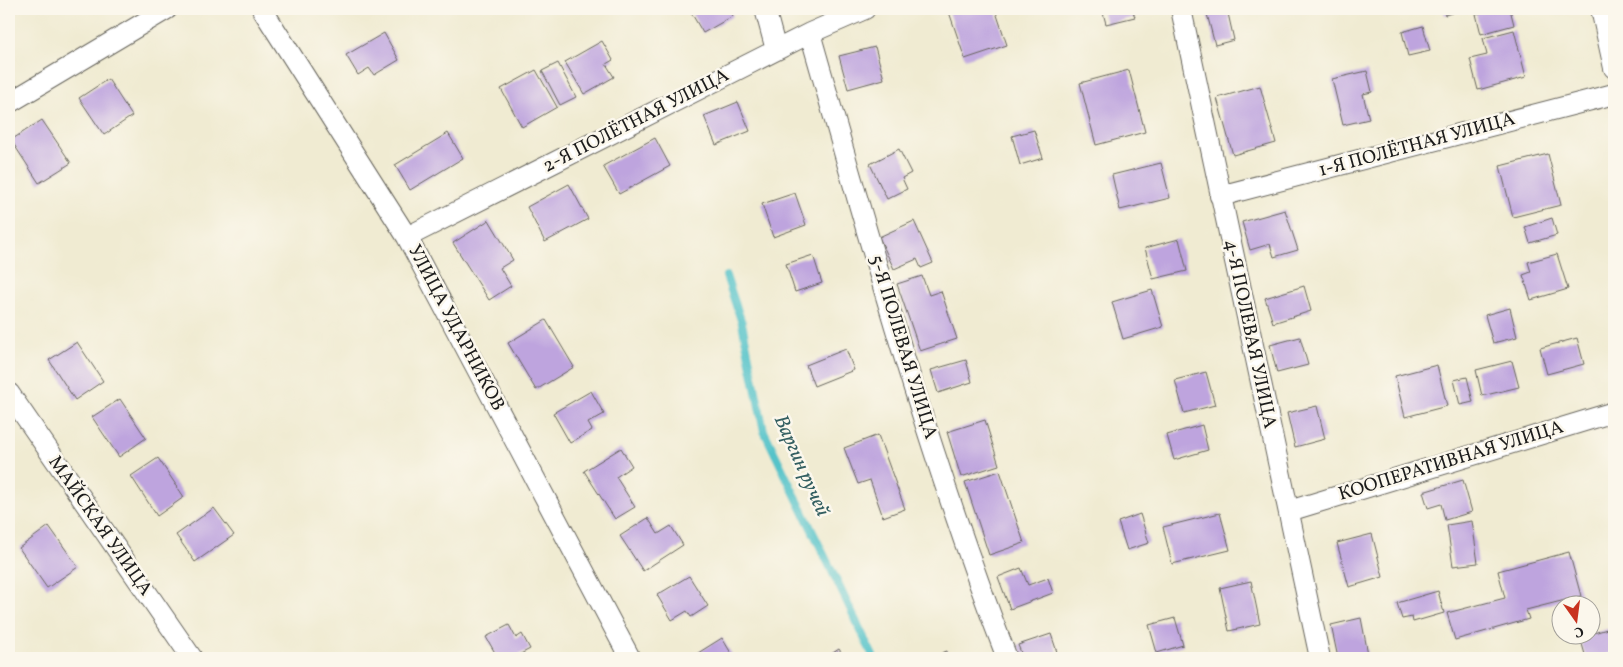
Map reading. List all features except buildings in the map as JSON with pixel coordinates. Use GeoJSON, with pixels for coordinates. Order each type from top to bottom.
{"type":"FeatureCollection","features":[{"type":"Feature","properties":{"kind":"street"},"geometry":{"type":"LineString","coordinates":[[9,103],[167,9]]}},
{"type":"Feature","properties":{"kind":"street","name":"УЛИЦА УДАРНИКОВ"},"geometry":{"type":"LineString","coordinates":[[262,9],[407,237],[630,658]]}},
{"type":"Feature","properties":{"kind":"street"},"geometry":{"type":"LineString","coordinates":[[765,9],[776,50]]}},
{"type":"Feature","properties":{"kind":"street","name":"2-Я ПОЛЁТНАЯ УЛИЦА"},"geometry":{"type":"LineString","coordinates":[[407,237],[810,33],[865,9]]}},
{"type":"Feature","properties":{"kind":"street","name":"4-Я ПОЛЕВАЯ УЛИЦА"},"geometry":{"type":"LineString","coordinates":[[1180,9],[1320,658]]}},
{"type":"Feature","properties":{"kind":"street"},"geometry":{"type":"LineString","coordinates":[[1601,9],[1614,68]]}},
{"type":"Feature","properties":{"kind":"street","name":"5-Я ПОЛЕВАЯ УЛИЦА"},"geometry":{"type":"LineString","coordinates":[[810,33],[897,334],[986,606],[1007,658]]}},
{"type":"Feature","properties":{"kind":"street","name":"1-Я ПОЛЁТНАЯ УЛИЦА"},"geometry":{"type":"LineString","coordinates":[[1220,196],[1614,94]]}},
{"type":"Feature","properties":{"kind":"street","name":"МАЙСКАЯ УЛИЦА"},"geometry":{"type":"LineString","coordinates":[[9,393],[192,658]]}},
{"type":"Feature","properties":{"kind":"street","name":"КООПЕРАТИВНАЯ УЛИЦА"},"geometry":{"type":"LineString","coordinates":[[1289,511],[1614,412]]}},
{"type":"Feature","properties":{"kind":"waterway","name":"Варгин ручей"},"geometry":{"type":"LineString","coordinates":[[726,276],[742,323],[764,431],[874,658]]}}]}
